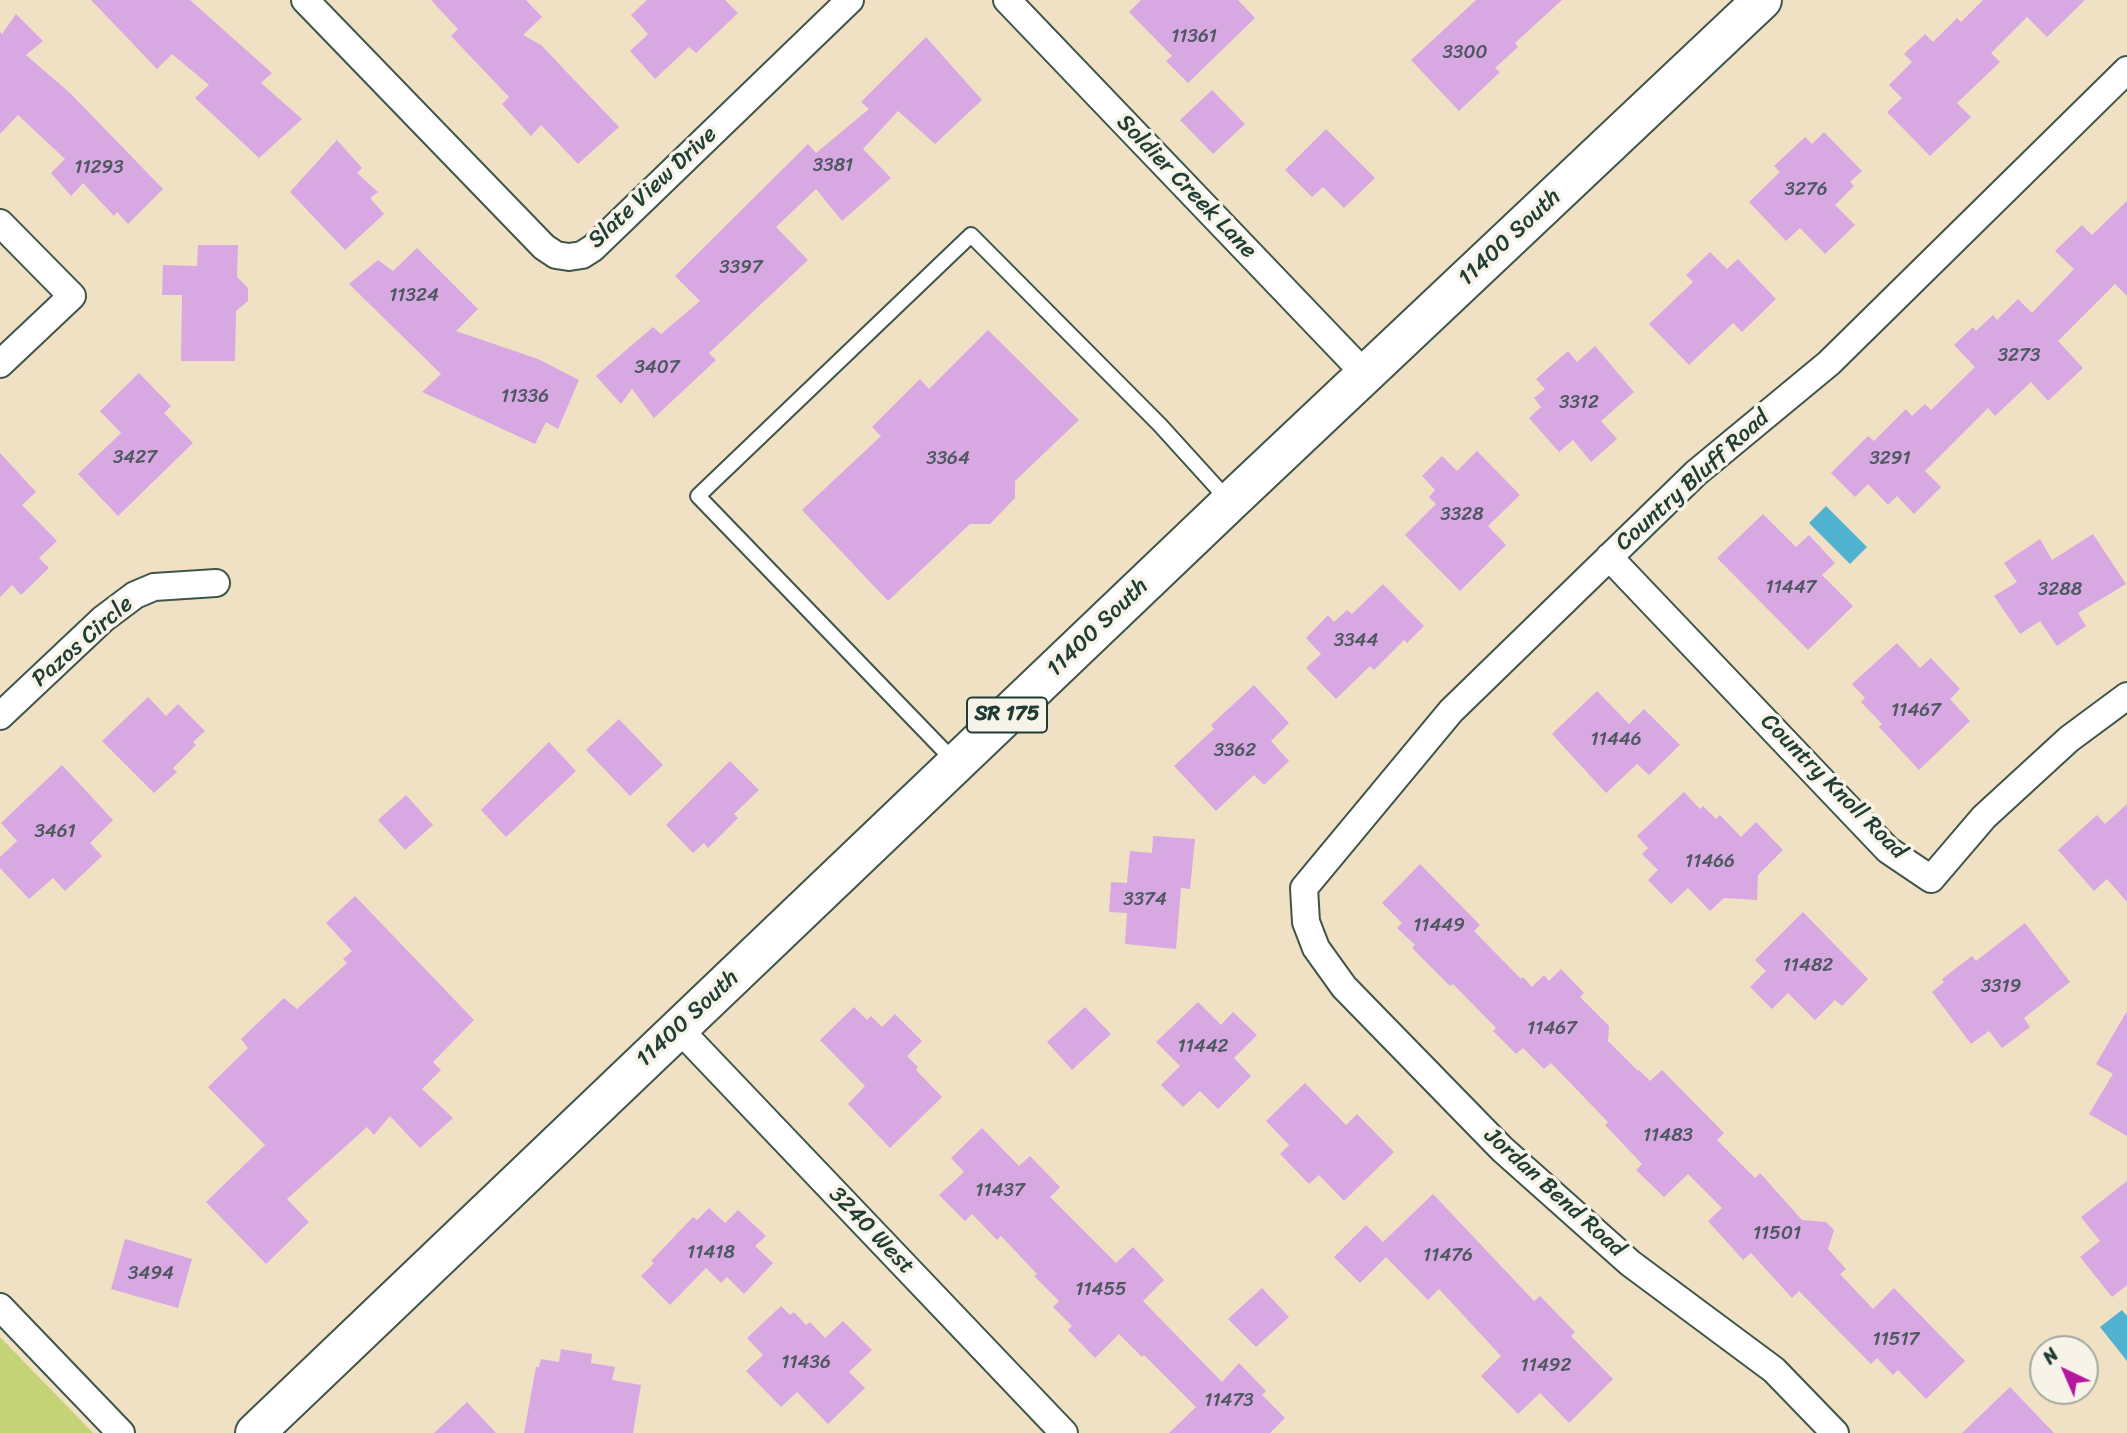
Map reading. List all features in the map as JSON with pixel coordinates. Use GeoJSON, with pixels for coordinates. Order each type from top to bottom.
{"type":"FeatureCollection","features":[{"type":"Feature","properties":{"kind":"main road","name":"11400 South"},"geometry":{"type":"LineString","coordinates":[[255,1433],[1230,502],[1762,0]]}},
{"type":"Feature","properties":{"kind":"street","name":"Slate View Drive"},"geometry":{"type":"LineString","coordinates":[[305,0],[544,247],[555,255],[569,257],[582,255],[593,248],[850,0]]}},
{"type":"Feature","properties":{"kind":"street","name":"Soldier Creek Lane"},"geometry":{"type":"LineString","coordinates":[[1007,0],[1366,375]]}},
{"type":"Feature","properties":{"kind":"street","name":"Country Bluff Road"},"geometry":{"type":"LineString","coordinates":[[1306,922],[1304,888],[1451,711],[1696,473],[1829,363],[2127,70]]}},
{"type":"Feature","properties":{"kind":"street"},"geometry":{"type":"LineString","coordinates":[[0,223],[72,296],[0,364]]}},
{"type":"Feature","properties":{"kind":"street","name":"Country Knoll Road"},"geometry":{"type":"LineString","coordinates":[[1609,557],[1888,850],[1931,879],[1993,808],[2069,739],[2127,696]]}},
{"type":"Feature","properties":{"kind":"street","name":"Pazos Circle"},"geometry":{"type":"LineString","coordinates":[[0,716],[103,619],[135,596],[154,587],[216,583]]}},
{"type":"Feature","properties":{"kind":"street","name":"Jordan Bend Road"},"geometry":{"type":"LineString","coordinates":[[1306,922],[1316,948],[1344,988],[1502,1149],[1630,1263],[1773,1370],[1835,1433]]}},
{"type":"Feature","properties":{"kind":"street","name":"3240 West"},"geometry":{"type":"LineString","coordinates":[[678,1028],[1065,1433]]}},
{"type":"Feature","properties":{"kind":"street"},"geometry":{"type":"LineString","coordinates":[[0,1307],[121,1433]]}},
{"type":"Feature","properties":{"kind":"lane"},"geometry":{"type":"LineString","coordinates":[[956,763],[698,496],[971,235],[1160,425],[1230,502]]}},
{"type":"Feature","properties":{"kind":"green space"},"geometry":{"type":"Polygon","coordinates":[[[0,1337],[93,1433],[0,1433],[0,1337]]]}},
{"type":"Feature","properties":{"kind":"water"},"geometry":{"type":"Polygon","coordinates":[[[1826,506],[1867,547],[1850,564],[1809,523],[1826,506]]]}},
{"type":"Feature","properties":{"kind":"water"},"geometry":{"type":"Polygon","coordinates":[[[2122,1310],[2127,1316],[2127,1361],[2100,1327],[2122,1310]]]}},
{"type":"Feature","properties":{"kind":"building"},"geometry":{"type":"Polygon","coordinates":[[[91,0],[190,0],[272,73],[261,83],[302,119],[259,158],[195,98],[209,85],[172,54],[157,69],[91,0]]]}},
{"type":"Feature","properties":{"kind":"building"},"geometry":{"type":"Polygon","coordinates":[[[431,0],[526,0],[542,17],[523,35],[541,45],[619,127],[578,164],[541,125],[531,136],[502,104],[509,97],[451,36],[458,29],[431,0]]]}},
{"type":"Feature","properties":{"kind":"building"},"geometry":{"type":"Polygon","coordinates":[[[647,0],[725,0],[738,13],[696,53],[689,47],[655,79],[630,51],[648,34],[631,15],[647,0]]]}},
{"type":"Feature","properties":{"kind":"building"},"geometry":{"type":"Polygon","coordinates":[[[1141,0],[1238,0],[1255,18],[1188,83],[1166,61],[1172,56],[1129,12],[1141,0]]]}},
{"type":"Feature","properties":{"kind":"building"},"geometry":{"type":"Polygon","coordinates":[[[1476,0],[1562,0],[1515,43],[1518,47],[1495,68],[1500,72],[1459,111],[1411,60],[1476,0]]]}},
{"type":"Feature","properties":{"kind":"building"},"geometry":{"type":"Polygon","coordinates":[[[1983,0],[2085,0],[2047,37],[2027,17],[1991,53],[2000,62],[1957,103],[1971,117],[1930,156],[1887,112],[1902,98],[1889,85],[1912,62],[1904,54],[1925,34],[1933,42],[1957,18],[1961,22],[1983,0]]]}},
{"type":"Feature","properties":{"kind":"building"},"geometry":{"type":"Polygon","coordinates":[[[16,14],[43,41],[26,55],[70,93],[163,189],[128,224],[117,212],[114,216],[83,183],[71,196],[51,173],[65,159],[18,115],[0,134],[0,32],[2,34],[16,14]]]}},
{"type":"Feature","properties":{"kind":"building"},"geometry":{"type":"Polygon","coordinates":[[[926,37],[982,100],[935,144],[898,111],[863,149],[891,178],[842,221],[816,189],[776,227],[808,260],[709,353],[716,360],[654,418],[632,389],[621,404],[596,376],[653,327],[661,334],[700,301],[675,276],[808,144],[816,153],[869,109],[861,102],[926,37]]]}},
{"type":"Feature","properties":{"kind":"building"},"geometry":{"type":"Polygon","coordinates":[[[1212,90],[1245,124],[1213,154],[1180,120],[1212,90]]]}},
{"type":"Feature","properties":{"kind":"building"},"geometry":{"type":"Polygon","coordinates":[[[1326,129],[1375,178],[1344,208],[1323,187],[1312,197],[1285,170],[1326,129]]]}},
{"type":"Feature","properties":{"kind":"building"},"geometry":{"type":"Polygon","coordinates":[[[1824,132],[1862,171],[1850,182],[1854,186],[1835,205],[1855,225],[1825,254],[1800,228],[1786,241],[1749,202],[1780,172],[1774,166],[1805,137],[1812,144],[1824,132]]]}},
{"type":"Feature","properties":{"kind":"building"},"geometry":{"type":"Polygon","coordinates":[[[337,140],[362,168],[357,173],[378,192],[370,198],[384,214],[345,250],[290,192],[337,140]]]}},
{"type":"Feature","properties":{"kind":"building"},"geometry":{"type":"Polygon","coordinates":[[[2127,201],[2127,296],[2115,284],[2058,341],[2083,368],[2048,401],[2031,382],[1995,416],[1988,408],[1925,471],[1941,487],[1914,514],[1897,496],[1888,505],[1868,484],[1855,497],[1831,473],[1868,436],[1874,441],[1906,409],[1912,416],[1925,404],[1931,410],[1975,367],[1954,345],[1973,327],[1976,331],[1993,315],[1997,320],[2018,299],[2032,313],[2074,269],[2055,251],[2082,225],[2092,235],[2127,201]]]}},
{"type":"Feature","properties":{"kind":"building"},"geometry":{"type":"Polygon","coordinates":[[[198,245],[238,245],[237,277],[248,288],[248,301],[236,311],[235,361],[181,361],[182,295],[162,295],[163,265],[197,266],[198,245]]]}},
{"type":"Feature","properties":{"kind":"building"},"geometry":{"type":"Polygon","coordinates":[[[417,248],[478,309],[456,331],[538,359],[579,380],[558,429],[546,422],[535,444],[422,392],[441,374],[349,284],[378,260],[393,271],[417,248]]]}},
{"type":"Feature","properties":{"kind":"building"},"geometry":{"type":"Polygon","coordinates":[[[1710,252],[1727,269],[1738,259],[1776,299],[1742,332],[1733,323],[1689,365],[1649,324],[1693,282],[1686,275],[1710,252]]]}},
{"type":"Feature","properties":{"kind":"building"},"geometry":{"type":"Polygon","coordinates":[[[988,330],[1079,420],[1015,481],[1015,498],[990,524],[970,524],[888,601],[802,510],[881,436],[872,427],[920,379],[929,389],[988,330]]]}},
{"type":"Feature","properties":{"kind":"building"},"geometry":{"type":"Polygon","coordinates":[[[1595,346],[1634,392],[1601,421],[1617,439],[1591,462],[1573,440],[1559,452],[1529,418],[1541,407],[1534,398],[1545,389],[1536,379],[1568,351],[1577,362],[1595,346]]]}},
{"type":"Feature","properties":{"kind":"building"},"geometry":{"type":"Polygon","coordinates":[[[139,373],[171,406],[164,413],[193,443],[118,516],[78,474],[121,433],[100,411],[139,373]]]}},
{"type":"Feature","properties":{"kind":"building"},"geometry":{"type":"Polygon","coordinates":[[[1477,451],[1520,495],[1488,526],[1506,545],[1460,591],[1405,535],[1436,504],[1429,497],[1435,490],[1422,476],[1442,456],[1457,471],[1477,451]]]}},
{"type":"Feature","properties":{"kind":"building"},"geometry":{"type":"Polygon","coordinates":[[[0,453],[36,492],[22,505],[57,541],[39,558],[49,568],[21,595],[12,585],[0,597],[0,453]]]}},
{"type":"Feature","properties":{"kind":"building"},"geometry":{"type":"Polygon","coordinates":[[[1763,514],[1796,547],[1809,535],[1835,563],[1822,575],[1853,606],[1808,650],[1717,558],[1763,514]]]}},
{"type":"Feature","properties":{"kind":"building"},"geometry":{"type":"Polygon","coordinates":[[[2093,534],[2126,584],[2078,613],[2086,626],[2057,646],[2040,621],[2020,634],[1994,596],[2017,582],[2004,563],[2040,539],[2052,560],[2093,534]]]}},
{"type":"Feature","properties":{"kind":"building"},"geometry":{"type":"Polygon","coordinates":[[[1383,584],[1424,626],[1407,643],[1404,640],[1374,670],[1370,666],[1336,699],[1306,668],[1321,654],[1306,638],[1328,615],[1334,622],[1347,610],[1352,614],[1383,584]]]}},
{"type":"Feature","properties":{"kind":"building"},"geometry":{"type":"Polygon","coordinates":[[[1897,643],[1920,668],[1931,658],[1960,689],[1950,699],[1970,721],[1919,770],[1879,727],[1882,724],[1861,702],[1865,698],[1852,684],[1897,643]]]}},
{"type":"Feature","properties":{"kind":"building"},"geometry":{"type":"Polygon","coordinates":[[[1254,685],[1289,723],[1271,741],[1289,761],[1264,785],[1254,775],[1216,811],[1174,766],[1214,729],[1211,725],[1254,685]]]}},
{"type":"Feature","properties":{"kind":"building"},"geometry":{"type":"Polygon","coordinates":[[[1597,691],[1629,724],[1644,709],[1680,745],[1649,775],[1637,764],[1606,793],[1552,734],[1597,691]]]}},
{"type":"Feature","properties":{"kind":"building"},"geometry":{"type":"Polygon","coordinates":[[[148,697],[166,716],[178,704],[205,731],[193,742],[196,745],[173,768],[177,772],[154,793],[102,741],[148,697]]]}},
{"type":"Feature","properties":{"kind":"building"},"geometry":{"type":"Polygon","coordinates":[[[619,719],[663,765],[630,796],[586,750],[619,719]]]}},
{"type":"Feature","properties":{"kind":"building"},"geometry":{"type":"Polygon","coordinates":[[[549,742],[576,771],[506,837],[481,810],[549,742]]]}},
{"type":"Feature","properties":{"kind":"building"},"geometry":{"type":"Polygon","coordinates":[[[730,761],[759,790],[734,814],[738,818],[708,848],[704,843],[693,853],[666,825],[730,761]]]}},
{"type":"Feature","properties":{"kind":"building"},"geometry":{"type":"Polygon","coordinates":[[[62,765],[113,820],[90,843],[102,856],[65,891],[53,878],[29,899],[0,868],[0,857],[17,841],[1,823],[62,765]]]}},
{"type":"Feature","properties":{"kind":"building"},"geometry":{"type":"Polygon","coordinates":[[[1684,792],[1700,809],[1703,806],[1716,819],[1720,815],[1741,837],[1756,822],[1783,850],[1758,875],[1757,900],[1724,898],[1710,911],[1688,888],[1671,904],[1648,880],[1658,870],[1642,854],[1648,848],[1637,836],[1684,792]]]}},
{"type":"Feature","properties":{"kind":"building"},"geometry":{"type":"Polygon","coordinates":[[[406,795],[433,825],[405,850],[378,820],[406,795]]]}},
{"type":"Feature","properties":{"kind":"building"},"geometry":{"type":"Polygon","coordinates":[[[2127,804],[2127,902],[2107,879],[2094,891],[2058,850],[2097,815],[2105,824],[2127,804]]]}},
{"type":"Feature","properties":{"kind":"building"},"geometry":{"type":"Polygon","coordinates":[[[1153,836],[1195,839],[1190,889],[1181,888],[1176,949],[1125,944],[1127,913],[1109,912],[1111,882],[1127,883],[1130,851],[1152,853],[1153,836]]]}},
{"type":"Feature","properties":{"kind":"building"},"geometry":{"type":"Polygon","coordinates":[[[1420,864],[1480,925],[1474,931],[1521,979],[1523,977],[1532,987],[1544,975],[1549,981],[1561,969],[1584,993],[1580,997],[1609,1026],[1608,1041],[1638,1071],[1650,1081],[1662,1070],[1724,1133],[1717,1140],[1755,1178],[1760,1173],[1802,1220],[1826,1222],[1834,1230],[1828,1249],[1846,1269],[1840,1274],[1873,1309],[1894,1288],[1965,1361],[1926,1399],[1898,1370],[1893,1375],[1877,1358],[1871,1364],[1799,1291],[1792,1298],[1751,1253],[1743,1260],[1708,1221],[1722,1208],[1688,1174],[1664,1197],[1636,1170],[1642,1164],[1605,1125],[1608,1122],[1551,1063],[1544,1069],[1523,1048],[1516,1054],[1493,1031],[1496,1028],[1453,984],[1450,986],[1412,948],[1415,945],[1397,928],[1402,923],[1382,903],[1420,864]]]}},
{"type":"Feature","properties":{"kind":"building"},"geometry":{"type":"Polygon","coordinates":[[[355,896],[474,1020],[433,1062],[441,1070],[422,1089],[453,1118],[420,1148],[390,1116],[374,1135],[367,1127],[287,1199],[309,1222],[266,1264],[206,1202],[265,1145],[208,1087],[248,1048],[241,1039],[284,998],[297,1009],[347,963],[343,959],[352,951],[326,923],[355,896]]]}},
{"type":"Feature","properties":{"kind":"building"},"geometry":{"type":"Polygon","coordinates":[[[1803,912],[1868,979],[1842,1006],[1835,1000],[1815,1020],[1788,993],[1772,1009],[1750,987],[1766,971],[1755,960],[1803,912]]]}},
{"type":"Feature","properties":{"kind":"building"},"geometry":{"type":"Polygon","coordinates":[[[2025,923],[2070,982],[2024,1018],[2030,1027],[2002,1048],[1989,1031],[1971,1044],[1932,992],[1944,982],[1942,979],[1972,956],[1976,961],[2025,923]]]}},
{"type":"Feature","properties":{"kind":"building"},"geometry":{"type":"Polygon","coordinates":[[[1198,1002],[1221,1025],[1233,1012],[1257,1035],[1234,1058],[1251,1076],[1218,1109],[1200,1091],[1183,1107],[1161,1085],[1180,1066],[1156,1042],[1198,1002]]]}},
{"type":"Feature","properties":{"kind":"building"},"geometry":{"type":"Polygon","coordinates":[[[854,1007],[867,1020],[871,1016],[882,1027],[895,1014],[922,1041],[907,1056],[918,1067],[916,1070],[942,1097],[890,1148],[848,1104],[865,1086],[820,1040],[854,1007]]]}},
{"type":"Feature","properties":{"kind":"building"},"geometry":{"type":"Polygon","coordinates":[[[1085,1007],[1111,1034],[1072,1070],[1047,1042],[1085,1007]]]}},
{"type":"Feature","properties":{"kind":"building"},"geometry":{"type":"Polygon","coordinates":[[[2127,1011],[2127,1136],[2089,1114],[2113,1074],[2096,1064],[2127,1011]]]}},
{"type":"Feature","properties":{"kind":"building"},"geometry":{"type":"Polygon","coordinates":[[[1305,1083],[1346,1125],[1357,1114],[1394,1152],[1344,1201],[1319,1175],[1309,1184],[1280,1154],[1289,1145],[1266,1121],[1305,1083]]]}},
{"type":"Feature","properties":{"kind":"building"},"geometry":{"type":"Polygon","coordinates":[[[982,1128],[1019,1166],[1030,1156],[1060,1187],[1050,1197],[1116,1263],[1133,1247],[1164,1280],[1143,1301],[1222,1382],[1239,1363],[1266,1391],[1262,1395],[1285,1418],[1270,1433],[1169,1433],[1196,1407],[1119,1334],[1095,1358],[1068,1330],[1072,1326],[1053,1307],[1059,1301],[1001,1236],[997,1240],[972,1214],[965,1221],[939,1195],[964,1172],[951,1158],[982,1128]]]}},
{"type":"Feature","properties":{"kind":"building"},"geometry":{"type":"Polygon","coordinates":[[[2127,1181],[2127,1285],[2112,1297],[2080,1257],[2100,1241],[2081,1217],[2127,1181]]]}},
{"type":"Feature","properties":{"kind":"building"},"geometry":{"type":"Polygon","coordinates":[[[1433,1194],[1534,1301],[1540,1296],[1575,1332],[1571,1336],[1613,1379],[1569,1423],[1540,1393],[1518,1414],[1481,1376],[1501,1356],[1439,1289],[1428,1300],[1386,1257],[1360,1283],[1334,1257],[1366,1225],[1383,1242],[1433,1194]]]}},
{"type":"Feature","properties":{"kind":"building"},"geometry":{"type":"Polygon","coordinates":[[[709,1208],[725,1223],[738,1210],[766,1236],[755,1246],[773,1263],[744,1294],[727,1277],[721,1283],[706,1268],[670,1305],[641,1276],[654,1263],[651,1261],[693,1217],[697,1220],[709,1208]]]}},
{"type":"Feature","properties":{"kind":"building"},"geometry":{"type":"Polygon","coordinates":[[[125,1239],[192,1259],[178,1308],[111,1289],[125,1239]]]}},
{"type":"Feature","properties":{"kind":"building"},"geometry":{"type":"Polygon","coordinates":[[[1262,1288],[1289,1317],[1256,1347],[1228,1319],[1262,1288]]]}},
{"type":"Feature","properties":{"kind":"building"},"geometry":{"type":"Polygon","coordinates":[[[781,1306],[790,1315],[794,1312],[806,1325],[810,1322],[825,1338],[843,1321],[872,1350],[849,1372],[865,1388],[828,1424],[797,1392],[781,1407],[746,1371],[763,1355],[747,1338],[781,1306]]]}},
{"type":"Feature","properties":{"kind":"building"},"geometry":{"type":"Polygon","coordinates":[[[561,1349],[592,1354],[591,1363],[615,1367],[612,1380],[641,1385],[633,1433],[524,1433],[536,1367],[539,1367],[541,1359],[559,1362],[561,1349]]]}},
{"type":"Feature","properties":{"kind":"building"},"geometry":{"type":"Polygon","coordinates":[[[2010,1387],[2054,1433],[1962,1433],[2010,1387]]]}},
{"type":"Feature","properties":{"kind":"building"},"geometry":{"type":"Polygon","coordinates":[[[467,1402],[496,1433],[434,1433],[467,1402]]]}}]}
